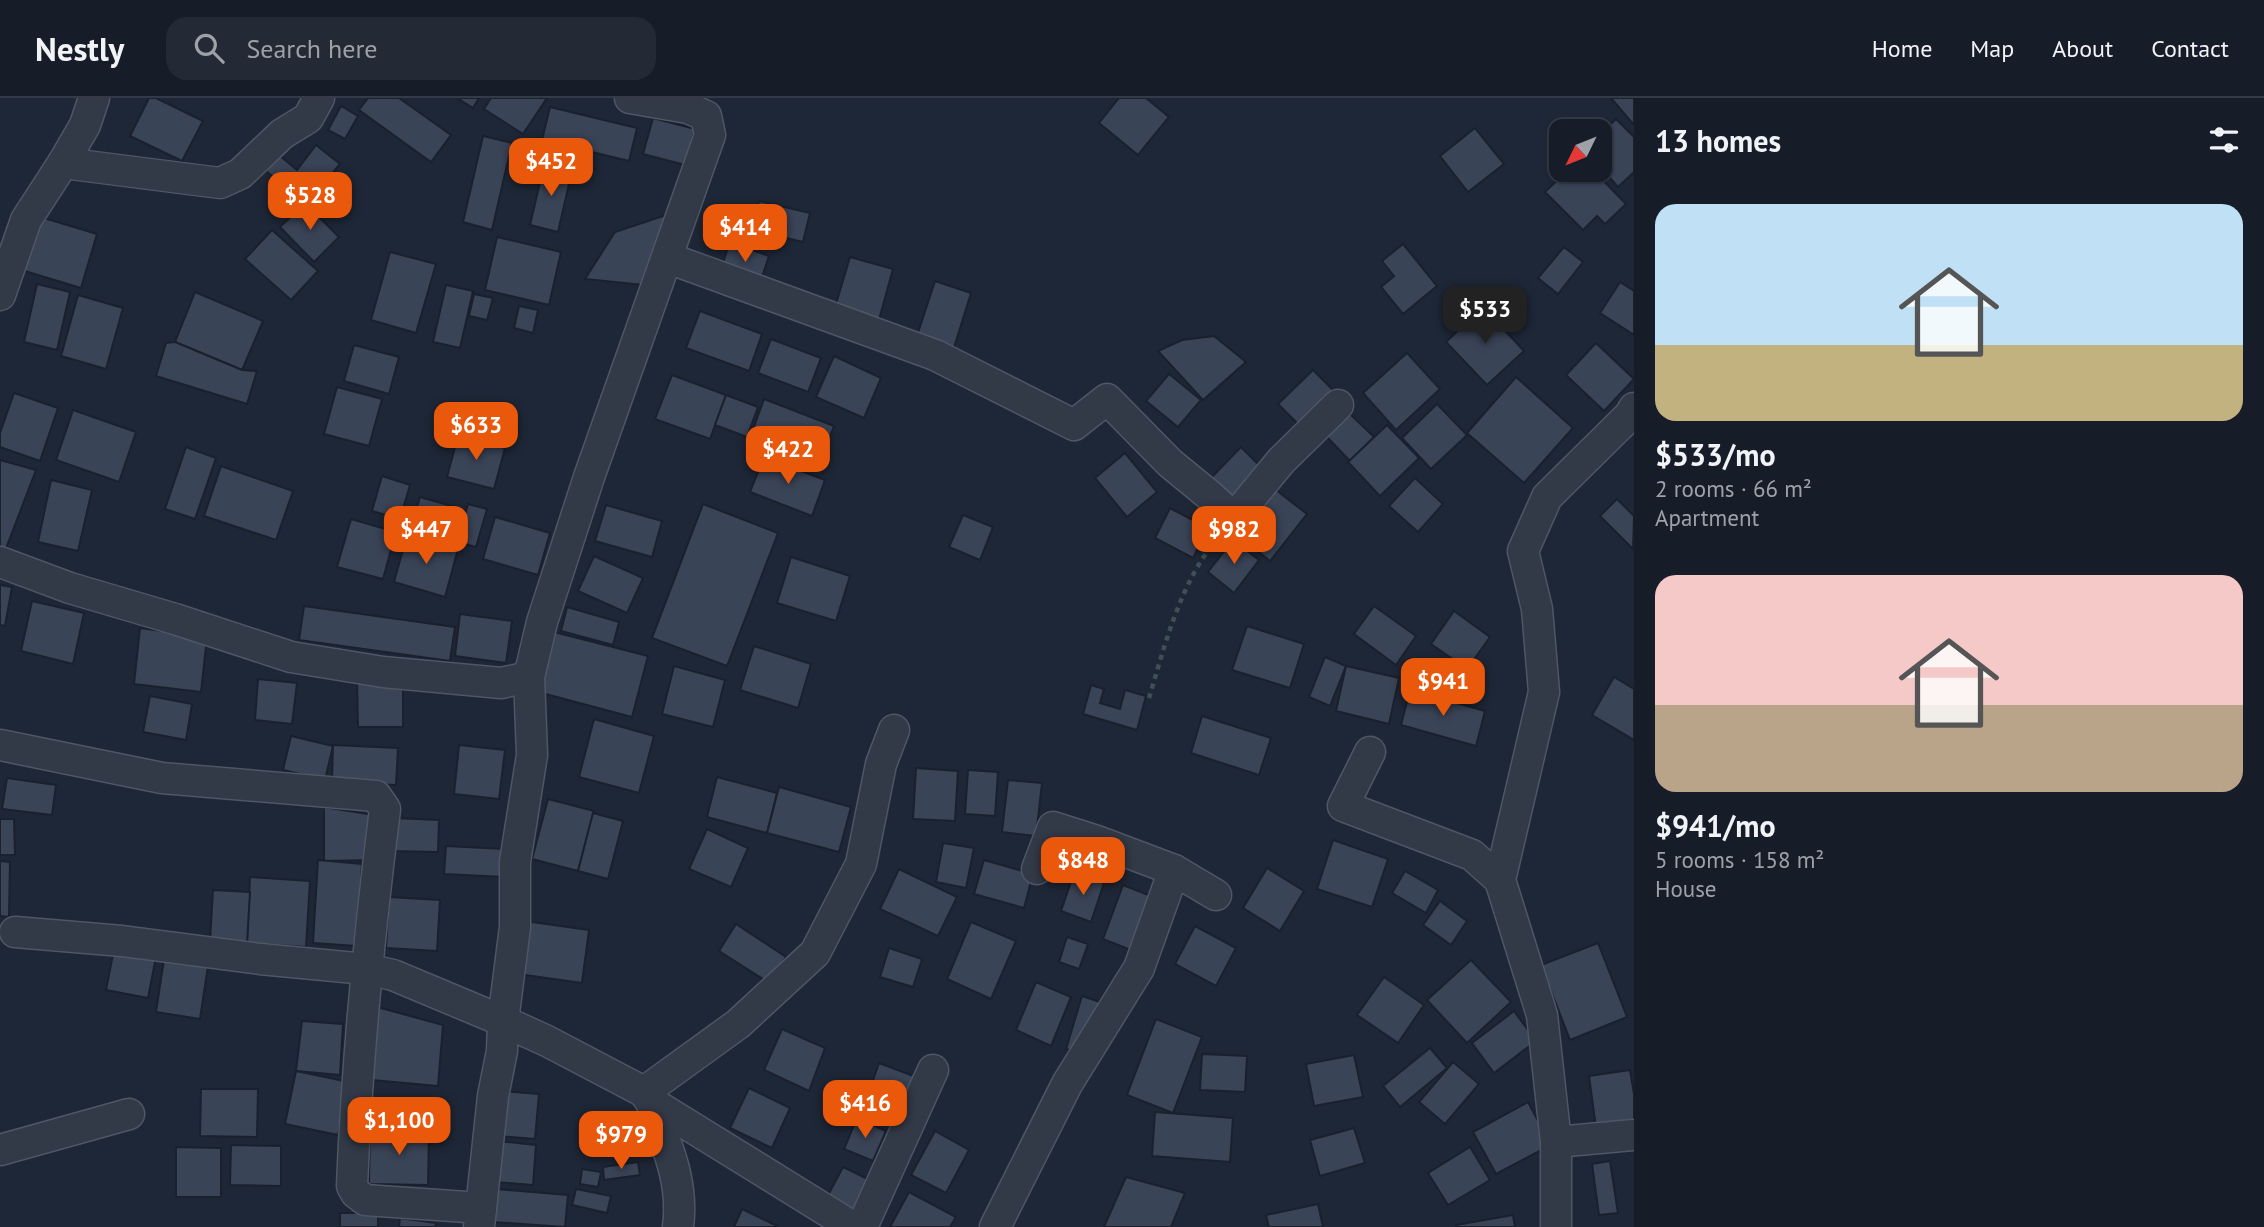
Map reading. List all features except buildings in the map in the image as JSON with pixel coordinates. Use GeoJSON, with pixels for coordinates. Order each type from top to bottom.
{"type":"FeatureCollection","features":[{"type":"Feature","properties":{"kind":"street"},"geometry":{"type":"LineString","coordinates":[[0,295],[26,220],[85,125],[94,98]]}},
{"type":"Feature","properties":{"kind":"street"},"geometry":{"type":"LineString","coordinates":[[63,163],[220,183],[240,174],[282,134],[308,118],[319,98]]}},
{"type":"Feature","properties":{"kind":"street"},"geometry":{"type":"LineString","coordinates":[[0,746],[162,778],[376,796],[385,810],[366,968],[352,1186],[365,1200],[480,1218],[515,927],[516,862],[532,755],[529,677],[542,622],[589,477],[710,135],[706,116],[688,108],[630,98]]}},
{"type":"Feature","properties":{"kind":"street"},"geometry":{"type":"LineString","coordinates":[[668,258],[935,355],[1074,425],[1107,399],[1170,464],[1234,518],[1281,461],[1338,405]]}},
{"type":"Feature","properties":{"kind":"street"},"geometry":{"type":"LineString","coordinates":[[1556,1227],[1556,1142],[1542,1015],[1500,880],[1544,692],[1536,610],[1523,551],[1547,497],[1634,408]]}},
{"type":"Feature","properties":{"kind":"street"},"geometry":{"type":"LineString","coordinates":[[0,562],[292,657],[362,669],[501,682],[529,677]]}},
{"type":"Feature","properties":{"kind":"street"},"geometry":{"type":"LineString","coordinates":[[648,1097],[738,1024],[815,953],[861,864],[881,764],[894,730]]}},
{"type":"Feature","properties":{"kind":"street"},"geometry":{"type":"LineString","coordinates":[[1370,752],[1343,806],[1472,855],[1500,880]]}},
{"type":"Feature","properties":{"kind":"street"},"geometry":{"type":"LineString","coordinates":[[1037,869],[1052,827],[1174,870],[1216,895]]}},
{"type":"Feature","properties":{"kind":"street"},"geometry":{"type":"LineString","coordinates":[[995,1227],[1067,1084],[1139,968],[1174,870]]}},
{"type":"Feature","properties":{"kind":"street"},"geometry":{"type":"LineString","coordinates":[[15,932],[366,968],[393,975],[547,1041],[648,1097],[853,1227]]}},
{"type":"Feature","properties":{"kind":"street"},"geometry":{"type":"LineString","coordinates":[[862,1227],[933,1070]]}},
{"type":"Feature","properties":{"kind":"street"},"geometry":{"type":"LineString","coordinates":[[648,1097],[677,1173],[680,1208],[678,1227]]}},
{"type":"Feature","properties":{"kind":"street"},"geometry":{"type":"LineString","coordinates":[[0,1150],[129,1115]]}},
{"type":"Feature","properties":{"kind":"street"},"geometry":{"type":"LineString","coordinates":[[1556,1142],[1634,1135]]}},
{"type":"Feature","properties":{"kind":"path"},"geometry":{"type":"LineString","coordinates":[[1149,698],[1178,608],[1202,558],[1234,518]]}}]}
